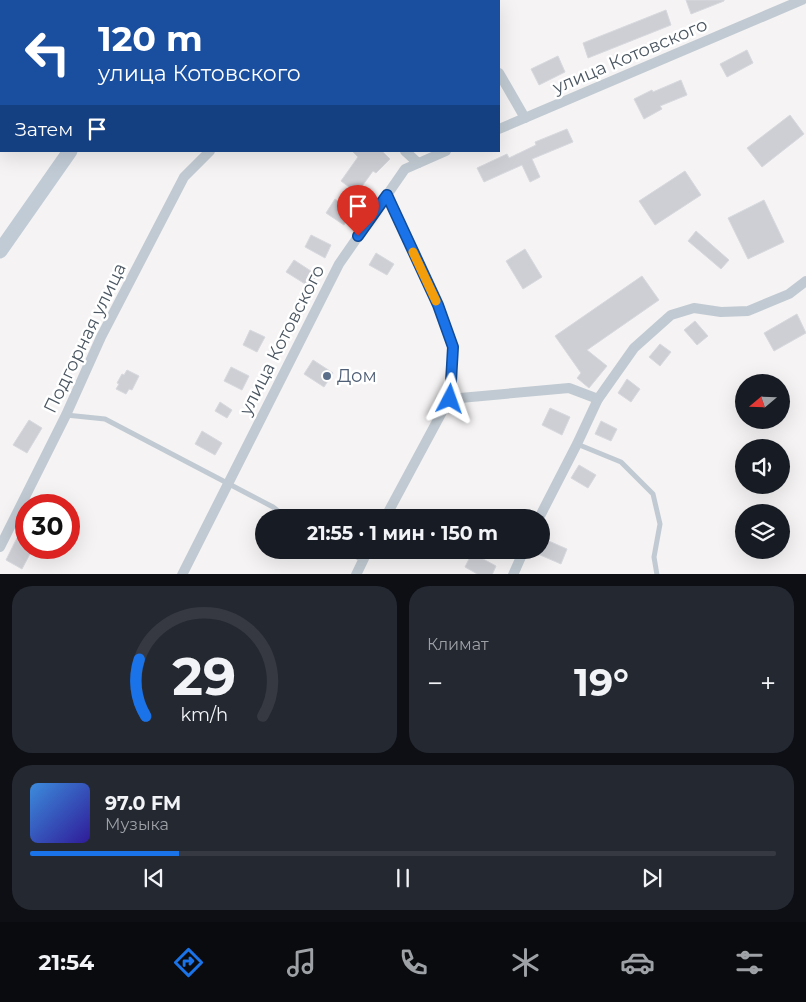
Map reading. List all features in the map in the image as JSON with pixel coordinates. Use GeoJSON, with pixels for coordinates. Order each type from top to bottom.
{"type":"FeatureCollection","features":[{"type":"Feature","properties":{"kind":"main road"},"geometry":{"type":"LineString","coordinates":[[0,249],[69,152]]}},
{"type":"Feature","properties":{"kind":"street","name":"улица Котовского"},"geometry":{"type":"LineString","coordinates":[[500,129],[802,0]]}},
{"type":"Feature","properties":{"kind":"street"},"geometry":{"type":"LineString","coordinates":[[500,75],[525,118]]}},
{"type":"Feature","properties":{"kind":"street","name":"Подгорная улица"},"geometry":{"type":"LineString","coordinates":[[0,547],[66,415],[101,337],[184,177],[209,152]]}},
{"type":"Feature","properties":{"kind":"street"},"geometry":{"type":"LineString","coordinates":[[405,152],[418,163]]}},
{"type":"Feature","properties":{"kind":"street","name":"улица Котовского"},"geometry":{"type":"LineString","coordinates":[[182,574],[338,264],[405,169],[444,152]]}},
{"type":"Feature","properties":{"kind":"street"},"geometry":{"type":"LineString","coordinates":[[387,195],[438,305],[453,347],[450,399],[390,509]]}},
{"type":"Feature","properties":{"kind":"street"},"geometry":{"type":"LineString","coordinates":[[544,509],[598,399],[634,348],[671,315],[694,308],[722,312],[748,311],[789,294],[806,281]]}},
{"type":"Feature","properties":{"kind":"street"},"geometry":{"type":"LineString","coordinates":[[450,399],[569,388],[598,399]]}},
{"type":"Feature","properties":{"kind":"street"},"geometry":{"type":"LineString","coordinates":[[356,574],[364,559]]}},
{"type":"Feature","properties":{"kind":"street"},"geometry":{"type":"LineString","coordinates":[[513,574],[520,559]]}},
{"type":"Feature","properties":{"kind":"lane"},"geometry":{"type":"LineString","coordinates":[[66,415],[105,419],[276,509]]}},
{"type":"Feature","properties":{"kind":"lane"},"geometry":{"type":"LineString","coordinates":[[577,444],[621,462],[653,494],[660,524],[654,558],[657,574]]}},
{"type":"Feature","properties":{"kind":"building"},"geometry":{"type":"Polygon","coordinates":[[[686,0],[724,0],[724,1],[691,14],[686,0]]]}},
{"type":"Feature","properties":{"kind":"building"},"geometry":{"type":"Polygon","coordinates":[[[666,10],[671,25],[588,58],[583,43],[666,10]]]}},
{"type":"Feature","properties":{"kind":"building"},"geometry":{"type":"Polygon","coordinates":[[[747,50],[753,63],[727,77],[720,64],[747,50]]]}},
{"type":"Feature","properties":{"kind":"building"},"geometry":{"type":"Polygon","coordinates":[[[558,56],[565,72],[539,85],[531,69],[558,56]]]}},
{"type":"Feature","properties":{"kind":"building"},"geometry":{"type":"Polygon","coordinates":[[[681,80],[687,95],[660,106],[662,109],[644,119],[634,99],[652,90],[653,92],[681,80]]]}},
{"type":"Feature","properties":{"kind":"building"},"geometry":{"type":"Polygon","coordinates":[[[790,115],[804,134],[762,167],[747,148],[790,115]]]}},
{"type":"Feature","properties":{"kind":"building"},"geometry":{"type":"Polygon","coordinates":[[[567,129],[573,142],[532,159],[540,177],[530,182],[522,165],[484,182],[477,168],[507,154],[509,158],[536,145],[535,142],[567,129]]]}},
{"type":"Feature","properties":{"kind":"building"},"geometry":{"type":"Polygon","coordinates":[[[353,152],[383,152],[390,159],[376,173],[373,171],[357,193],[341,181],[358,157],[353,152]]]}},
{"type":"Feature","properties":{"kind":"building"},"geometry":{"type":"Polygon","coordinates":[[[685,171],[701,195],[655,225],[639,201],[685,171]]]}},
{"type":"Feature","properties":{"kind":"building"},"geometry":{"type":"Polygon","coordinates":[[[335,199],[353,211],[344,225],[326,213],[335,199]]]}},
{"type":"Feature","properties":{"kind":"building"},"geometry":{"type":"Polygon","coordinates":[[[764,200],[784,242],[748,259],[728,218],[764,200]]]}},
{"type":"Feature","properties":{"kind":"building"},"geometry":{"type":"Polygon","coordinates":[[[696,231],[729,260],[721,269],[688,241],[696,231]]]}},
{"type":"Feature","properties":{"kind":"building"},"geometry":{"type":"Polygon","coordinates":[[[311,235],[331,245],[325,258],[305,247],[311,235]]]}},
{"type":"Feature","properties":{"kind":"building"},"geometry":{"type":"Polygon","coordinates":[[[525,249],[542,277],[523,289],[506,261],[525,249]]]}},
{"type":"Feature","properties":{"kind":"building"},"geometry":{"type":"Polygon","coordinates":[[[376,253],[394,264],[387,275],[369,265],[376,253]]]}},
{"type":"Feature","properties":{"kind":"building"},"geometry":{"type":"Polygon","coordinates":[[[294,260],[317,275],[310,287],[286,272],[294,260]]]}},
{"type":"Feature","properties":{"kind":"building"},"geometry":{"type":"Polygon","coordinates":[[[642,276],[659,300],[587,350],[607,366],[589,388],[577,378],[581,373],[555,336],[642,276]]]}},
{"type":"Feature","properties":{"kind":"building"},"geometry":{"type":"Polygon","coordinates":[[[797,314],[806,333],[774,351],[764,333],[797,314]]]}},
{"type":"Feature","properties":{"kind":"building"},"geometry":{"type":"Polygon","coordinates":[[[695,321],[708,336],[697,345],[684,330],[695,321]]]}},
{"type":"Feature","properties":{"kind":"building"},"geometry":{"type":"Polygon","coordinates":[[[250,330],[265,337],[257,352],[243,345],[250,330]]]}},
{"type":"Feature","properties":{"kind":"building"},"geometry":{"type":"Polygon","coordinates":[[[660,344],[671,352],[660,366],[649,357],[660,344]]]}},
{"type":"Feature","properties":{"kind":"building"},"geometry":{"type":"Polygon","coordinates":[[[313,360],[333,373],[324,387],[304,374],[313,360]]]}},
{"type":"Feature","properties":{"kind":"building"},"geometry":{"type":"Polygon","coordinates":[[[231,367],[249,376],[242,390],[224,381],[231,367]]]}},
{"type":"Feature","properties":{"kind":"building"},"geometry":{"type":"Polygon","coordinates":[[[127,370],[139,376],[132,390],[129,389],[126,394],[116,389],[122,374],[124,375],[127,370]]]}},
{"type":"Feature","properties":{"kind":"building"},"geometry":{"type":"Polygon","coordinates":[[[627,379],[640,389],[631,402],[618,393],[627,379]]]}},
{"type":"Feature","properties":{"kind":"building"},"geometry":{"type":"Polygon","coordinates":[[[220,402],[232,410],[227,418],[215,411],[220,402]]]}},
{"type":"Feature","properties":{"kind":"building"},"geometry":{"type":"Polygon","coordinates":[[[550,408],[570,417],[562,435],[542,425],[550,408]]]}},
{"type":"Feature","properties":{"kind":"building"},"geometry":{"type":"Polygon","coordinates":[[[29,420],[42,428],[27,453],[13,445],[29,420]]]}},
{"type":"Feature","properties":{"kind":"building"},"geometry":{"type":"Polygon","coordinates":[[[601,421],[617,429],[611,441],[595,434],[601,421]]]}},
{"type":"Feature","properties":{"kind":"building"},"geometry":{"type":"Polygon","coordinates":[[[202,431],[222,443],[215,455],[195,444],[202,431]]]}},
{"type":"Feature","properties":{"kind":"building"},"geometry":{"type":"Polygon","coordinates":[[[579,465],[596,475],[588,488],[571,478],[579,465]]]}},
{"type":"Feature","properties":{"kind":"building"},"geometry":{"type":"Polygon","coordinates":[[[15,542],[15,559],[27,559],[22,569],[6,560],[15,542]]]}},
{"type":"Feature","properties":{"kind":"building"},"geometry":{"type":"Polygon","coordinates":[[[550,542],[567,549],[561,564],[550,559],[550,542]]]}},
{"type":"Feature","properties":{"kind":"building"},"geometry":{"type":"Polygon","coordinates":[[[469,559],[483,559],[496,566],[492,574],[477,574],[465,567],[469,559]]]}},
{"type":"Feature","properties":{"kind":"slow traffic"},"geometry":{"type":"LineString","coordinates":[[413,252],[436,301]]}},
{"type":"Feature","properties":{"kind":"place","name":"Дом"},"geometry":{"type":"Point","coordinates":[327,376]}},
{"type":"Feature","properties":{"kind":"route"},"geometry":{"type":"LineString","coordinates":[[358,236],[387,195],[438,305],[453,347],[450,399]]}}]}
